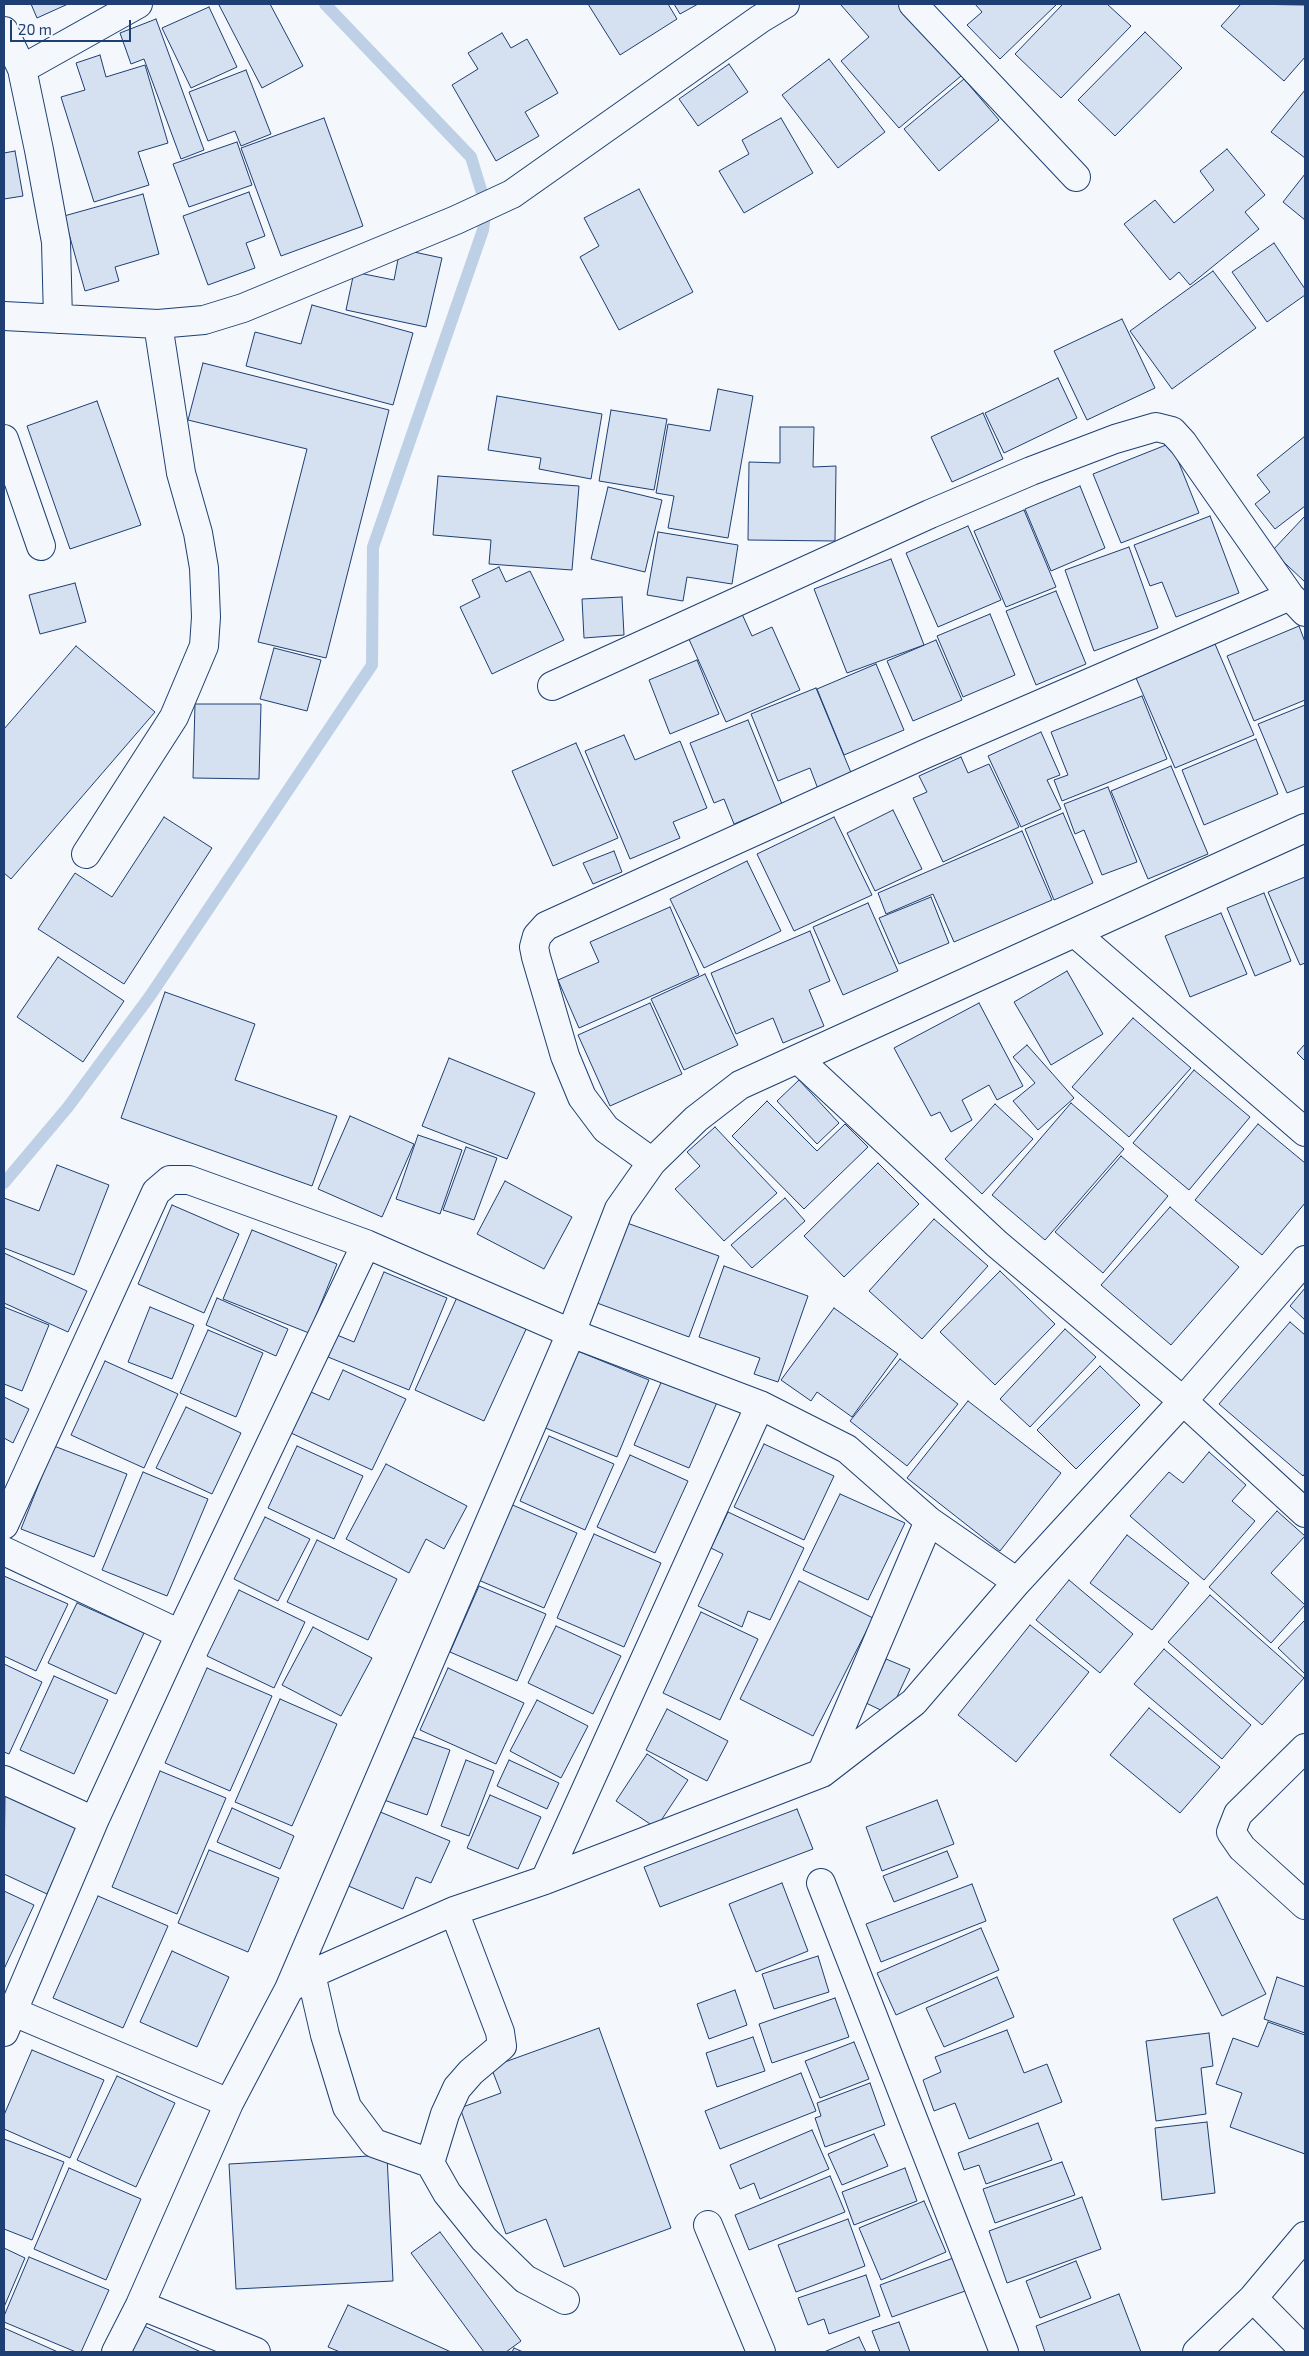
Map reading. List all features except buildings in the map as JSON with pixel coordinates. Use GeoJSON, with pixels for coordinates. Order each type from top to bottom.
{"type":"FeatureCollection","features":[{"type":"Feature","properties":{"kind":"street"},"geometry":{"type":"LineString","coordinates":[[22,68],[138,4]]}},
{"type":"Feature","properties":{"kind":"street"},"geometry":{"type":"LineString","coordinates":[[4,316],[158,324],[204,320],[243,308],[456,220],[512,194],[760,19],[785,4]]}},
{"type":"Feature","properties":{"kind":"street"},"geometry":{"type":"LineString","coordinates":[[913,4],[1076,178]]}},
{"type":"Feature","properties":{"kind":"street"},"geometry":{"type":"LineString","coordinates":[[4,31],[22,68],[56,242],[58,319]]}},
{"type":"Feature","properties":{"kind":"street"},"geometry":{"type":"LineString","coordinates":[[86,854],[174,717],[204,646],[206,617],[204,568],[198,533],[180,473],[158,324]]}},
{"type":"Feature","properties":{"kind":"street"},"geometry":{"type":"LineString","coordinates":[[552,686],[930,514],[1030,471],[1115,439],[1156,427],[1172,431],[1183,443],[1298,604],[925,754],[546,926],[537,936],[534,947],[536,957],[565,1056],[582,1097],[606,1129],[652,1162]]}},
{"type":"Feature","properties":{"kind":"street"},"geometry":{"type":"LineString","coordinates":[[4,439],[41,546]]}},
{"type":"Feature","properties":{"kind":"street"},"geometry":{"type":"LineString","coordinates":[[116,2352],[140,2305],[229,2103],[289,1989],[571,1333],[619,1209],[652,1162],[696,1118],[740,1085],[1305,828]]}},
{"type":"Feature","properties":{"kind":"street"},"geometry":{"type":"LineString","coordinates":[[1075,933],[1305,1132]]}},
{"type":"Feature","properties":{"kind":"street"},"geometry":{"type":"LineString","coordinates":[[798,1060],[997,1244],[1183,1401],[1305,1513]]}},
{"type":"Feature","properties":{"kind":"street"},"geometry":{"type":"LineString","coordinates":[[4,1525],[156,1192],[170,1180],[189,1180],[366,1244],[571,1333],[760,1406],[847,1449],[930,1521],[1017,1582]]}},
{"type":"Feature","properties":{"kind":"street"},"geometry":{"type":"LineString","coordinates":[[229,2103],[7,2018],[94,1821],[180,1634],[366,1244]]}},
{"type":"Feature","properties":{"kind":"street"},"geometry":{"type":"LineString","coordinates":[[289,1989],[311,1974],[454,1912],[545,1880],[822,1773],[914,1702],[1017,1582],[1183,1401],[1305,1260]]}},
{"type":"Feature","properties":{"kind":"street"},"geometry":{"type":"LineString","coordinates":[[545,1880],[760,1406]]}},
{"type":"Feature","properties":{"kind":"street"},"geometry":{"type":"LineString","coordinates":[[822,1773],[930,1521]]}},
{"type":"Feature","properties":{"kind":"street"},"geometry":{"type":"LineString","coordinates":[[4,1551],[180,1634]]}},
{"type":"Feature","properties":{"kind":"street"},"geometry":{"type":"LineString","coordinates":[[1305,1748],[1238,1814],[1231,1832],[1242,1848],[1305,1905]]}},
{"type":"Feature","properties":{"kind":"street"},"geometry":{"type":"LineString","coordinates":[[4,1780],[94,1821]]}},
{"type":"Feature","properties":{"kind":"street"},"geometry":{"type":"LineString","coordinates":[[821,1883],[1004,2352]]}},
{"type":"Feature","properties":{"kind":"street"},"geometry":{"type":"LineString","coordinates":[[430,2163],[445,2114],[457,2088],[471,2072],[502,2046],[500,2032],[454,1912]]}},
{"type":"Feature","properties":{"kind":"street"},"geometry":{"type":"LineString","coordinates":[[311,1974],[325,2035],[347,2107],[374,2143],[430,2163],[447,2193],[484,2239],[525,2279],[565,2300]]}},
{"type":"Feature","properties":{"kind":"street"},"geometry":{"type":"LineString","coordinates":[[708,2225],[761,2352]]}},
{"type":"Feature","properties":{"kind":"street"},"geometry":{"type":"LineString","coordinates":[[1197,2352],[1253,2298],[1305,2236]]}},
{"type":"Feature","properties":{"kind":"street"},"geometry":{"type":"LineString","coordinates":[[1253,2298],[1305,2351]]}},
{"type":"Feature","properties":{"kind":"street"},"geometry":{"type":"LineString","coordinates":[[140,2305],[256,2352]]}},
{"type":"Feature","properties":{"kind":"waterway"},"geometry":{"type":"LineString","coordinates":[[4,1183],[68,1107],[150,996],[372,665],[373,547],[483,230],[486,206],[471,157],[325,4]]}}]}
